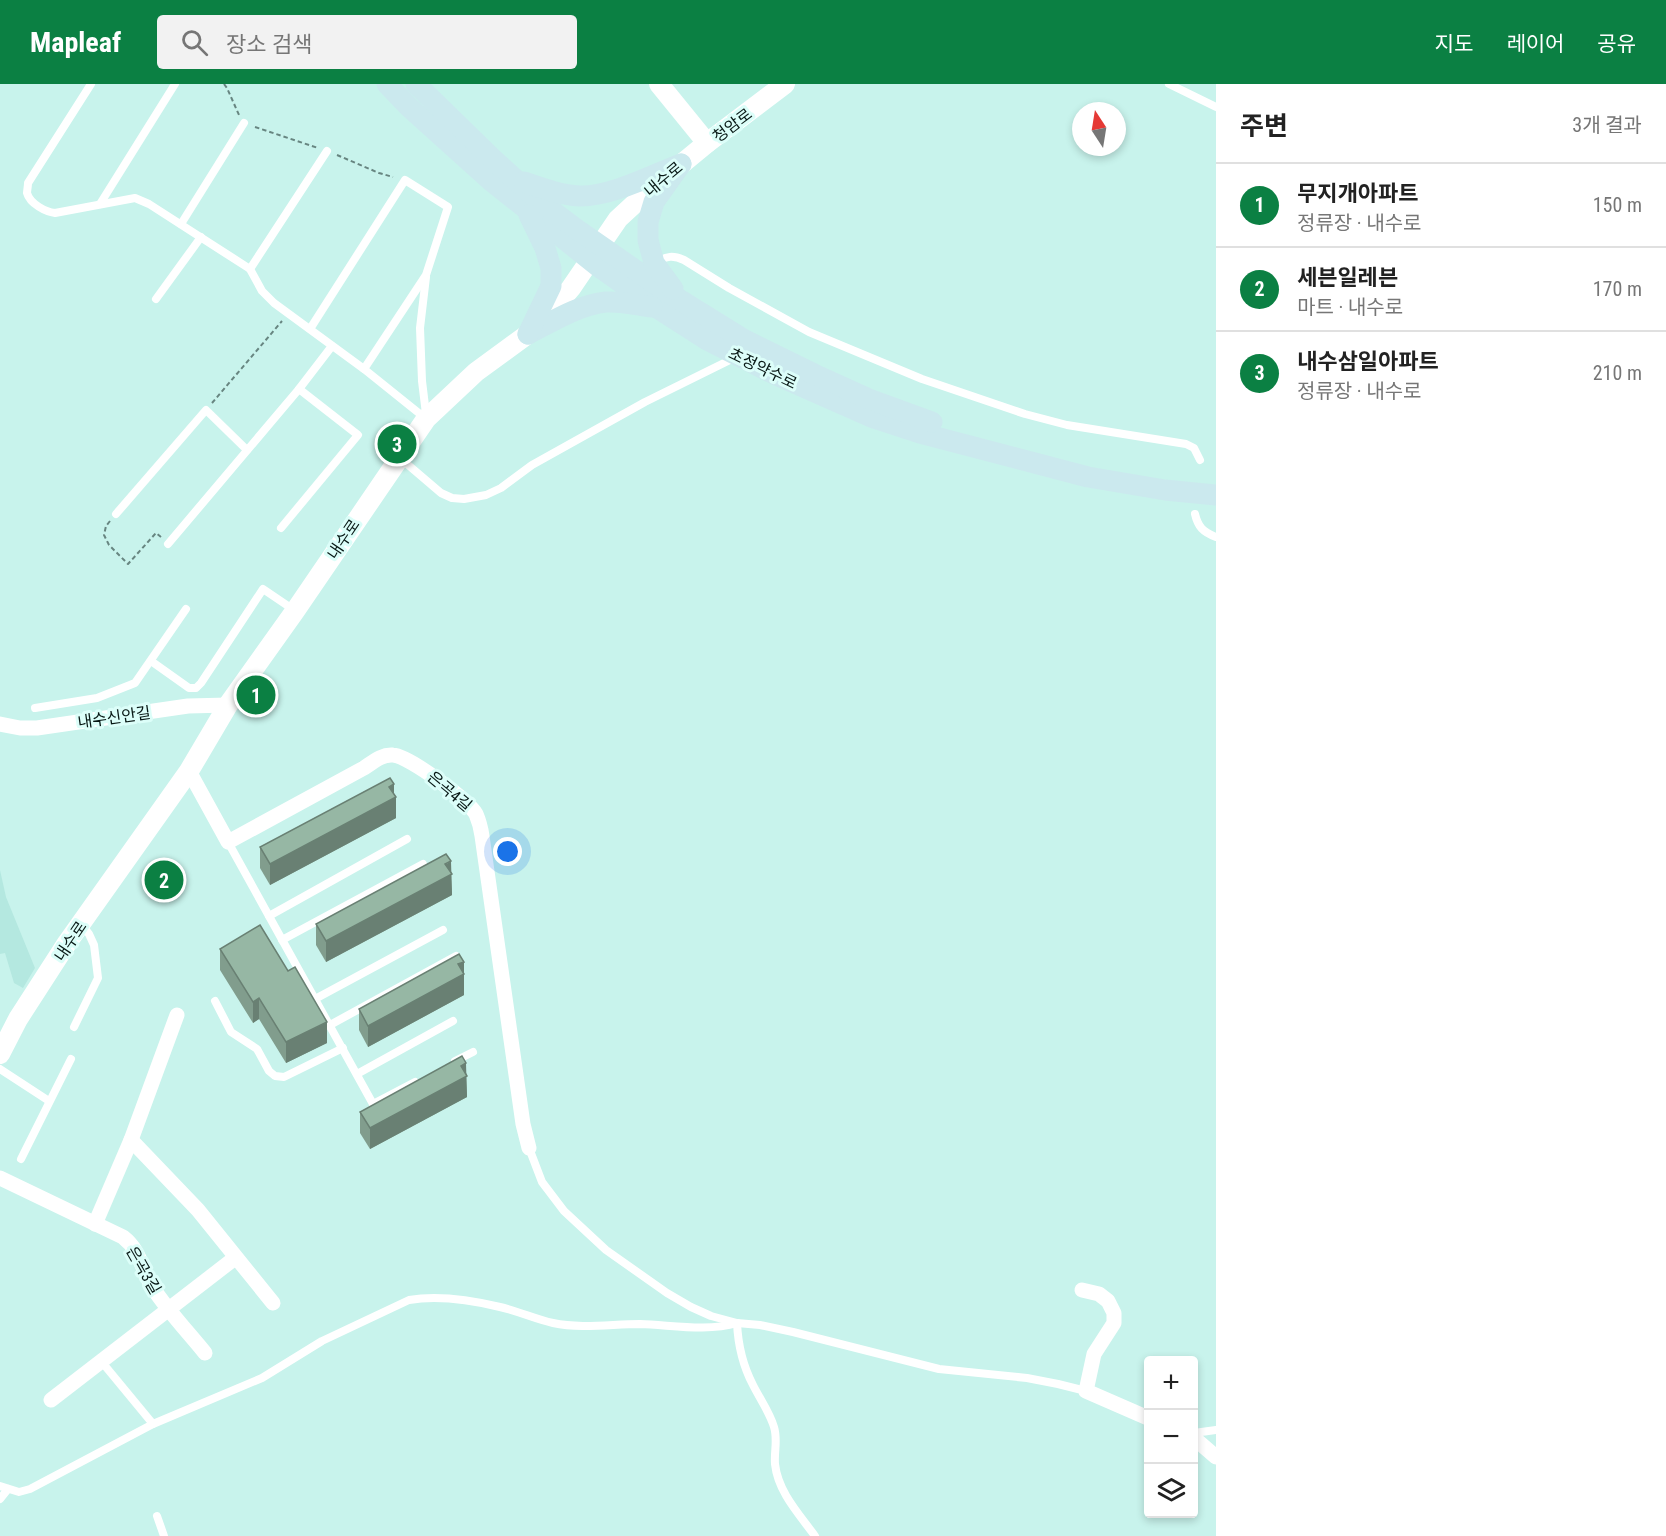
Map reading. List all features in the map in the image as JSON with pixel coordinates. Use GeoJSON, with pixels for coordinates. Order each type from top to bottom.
{"type":"FeatureCollection","features":[{"type":"Feature","properties":{"kind":"main road","name":"초정약수로"},"geometry":{"type":"LineString","coordinates":[[387,84],[453,148],[526,209],[743,339],[816,375],[869,399],[1017,449],[1106,468],[1216,482]]}},
{"type":"Feature","properties":{"kind":"main road","name":"초정약수로"},"geometry":{"type":"LineString","coordinates":[[416,84],[515,179],[657,308],[707,340],[738,356],[860,412],[920,433],[1088,477],[1165,490],[1216,495]]}},
{"type":"Feature","properties":{"kind":"main road"},"geometry":{"type":"LineString","coordinates":[[515,179],[550,191],[579,196],[601,194],[681,164]]}},
{"type":"Feature","properties":{"kind":"main road"},"geometry":{"type":"LineString","coordinates":[[681,164],[654,202],[648,222],[648,240],[654,263],[683,302]]}},
{"type":"Feature","properties":{"kind":"main road"},"geometry":{"type":"LineString","coordinates":[[526,209],[545,248],[551,268],[551,286],[528,334]]}},
{"type":"Feature","properties":{"kind":"main road"},"geometry":{"type":"LineString","coordinates":[[528,334],[579,309],[605,302],[657,308]]}},
{"type":"Feature","properties":{"kind":"street"},"geometry":{"type":"LineString","coordinates":[[659,84],[707,143]]}},
{"type":"Feature","properties":{"kind":"street","name":"청암로"},"geometry":{"type":"LineString","coordinates":[[707,143],[785,84]]}},
{"type":"Feature","properties":{"kind":"street","name":"내수로"},"geometry":{"type":"LineString","coordinates":[[0,1054],[18,1019],[81,923],[189,771],[228,705],[426,419],[476,372],[528,334],[571,288],[618,219],[707,143]]}},
{"type":"Feature","properties":{"kind":"street","name":"내수신안길"},"geometry":{"type":"LineString","coordinates":[[0,724],[20,728],[37,728],[188,706],[228,705]]}},
{"type":"Feature","properties":{"kind":"street","name":"은곡4길"},"geometry":{"type":"LineString","coordinates":[[228,842],[380,757],[391,754],[412,762],[475,812],[480,823],[523,1124],[529,1148]]}},
{"type":"Feature","properties":{"kind":"street"},"geometry":{"type":"LineString","coordinates":[[189,771],[228,842]]}},
{"type":"Feature","properties":{"kind":"street"},"geometry":{"type":"LineString","coordinates":[[95,1224],[130,1140],[177,1015]]}},
{"type":"Feature","properties":{"kind":"street"},"geometry":{"type":"LineString","coordinates":[[130,1140],[198,1210],[273,1303]]}},
{"type":"Feature","properties":{"kind":"street","name":"은곡3길"},"geometry":{"type":"LineString","coordinates":[[0,1178],[123,1237],[138,1254],[152,1287],[206,1353]]}},
{"type":"Feature","properties":{"kind":"street"},"geometry":{"type":"LineString","coordinates":[[51,1400],[235,1258]]}},
{"type":"Feature","properties":{"kind":"street"},"geometry":{"type":"LineString","coordinates":[[1082,1290],[1099,1294],[1108,1301],[1114,1313],[1114,1323],[1094,1354],[1086,1391],[1144,1416]]}},
{"type":"Feature","properties":{"kind":"street"},"geometry":{"type":"LineString","coordinates":[[1198,1441],[1216,1457]]}},
{"type":"Feature","properties":{"kind":"lane"},"geometry":{"type":"LineString","coordinates":[[91,84],[28,183],[27,192],[31,201],[48,212],[55,213],[135,198],[149,204],[250,269],[262,291],[274,303],[364,369],[426,419]]}},
{"type":"Feature","properties":{"kind":"lane"},"geometry":{"type":"LineString","coordinates":[[100,204],[175,84]]}},
{"type":"Feature","properties":{"kind":"lane"},"geometry":{"type":"LineString","coordinates":[[1170,84],[1216,107]]}},
{"type":"Feature","properties":{"kind":"lane"},"geometry":{"type":"LineString","coordinates":[[181,224],[244,123]]}},
{"type":"Feature","properties":{"kind":"lane"},"geometry":{"type":"LineString","coordinates":[[250,269],[327,151]]}},
{"type":"Feature","properties":{"kind":"lane"},"geometry":{"type":"LineString","coordinates":[[310,329],[405,180],[447,207],[426,275],[420,328],[426,419]]}},
{"type":"Feature","properties":{"kind":"lane"},"geometry":{"type":"LineString","coordinates":[[156,299],[201,237]]}},
{"type":"Feature","properties":{"kind":"lane"},"geometry":{"type":"LineString","coordinates":[[654,263],[674,255],[770,312],[809,332],[922,379],[1025,414],[1066,425],[1186,444],[1194,448],[1200,459]]}},
{"type":"Feature","properties":{"kind":"lane"},"geometry":{"type":"LineString","coordinates":[[364,369],[426,275]]}},
{"type":"Feature","properties":{"kind":"lane"},"geometry":{"type":"LineString","coordinates":[[168,544],[299,389],[332,346]]}},
{"type":"Feature","properties":{"kind":"lane"},"geometry":{"type":"LineString","coordinates":[[399,457],[441,494],[464,500],[486,495],[509,483],[532,465],[635,408],[738,356]]}},
{"type":"Feature","properties":{"kind":"lane"},"geometry":{"type":"LineString","coordinates":[[281,528],[358,435],[299,389]]}},
{"type":"Feature","properties":{"kind":"lane"},"geometry":{"type":"LineString","coordinates":[[116,514],[206,410],[247,450]]}},
{"type":"Feature","properties":{"kind":"lane"},"geometry":{"type":"LineString","coordinates":[[1195,513],[1197,524],[1205,533],[1216,537]]}},
{"type":"Feature","properties":{"kind":"lane"},"geometry":{"type":"LineString","coordinates":[[151,661],[189,688],[196,688],[263,589],[295,611]]}},
{"type":"Feature","properties":{"kind":"lane"},"geometry":{"type":"LineString","coordinates":[[35,708],[97,698],[135,683],[186,609]]}},
{"type":"Feature","properties":{"kind":"lane"},"geometry":{"type":"LineString","coordinates":[[269,916],[407,839]]}},
{"type":"Feature","properties":{"kind":"lane"},"geometry":{"type":"LineString","coordinates":[[228,842],[373,1104],[423,1078]]}},
{"type":"Feature","properties":{"kind":"lane"},"geometry":{"type":"LineString","coordinates":[[282,940],[423,864]]}},
{"type":"Feature","properties":{"kind":"lane"},"geometry":{"type":"LineString","coordinates":[[74,1027],[98,978],[94,945],[81,923]]}},
{"type":"Feature","properties":{"kind":"lane"},"geometry":{"type":"LineString","coordinates":[[315,999],[443,930]]}},
{"type":"Feature","properties":{"kind":"lane"},"geometry":{"type":"LineString","coordinates":[[330,1025],[456,956]]}},
{"type":"Feature","properties":{"kind":"lane"},"geometry":{"type":"LineString","coordinates":[[216,1001],[231,1032],[257,1049],[268,1071],[275,1076],[284,1077],[343,1048]]}},
{"type":"Feature","properties":{"kind":"lane"},"geometry":{"type":"LineString","coordinates":[[357,1074],[453,1021]]}},
{"type":"Feature","properties":{"kind":"lane"},"geometry":{"type":"LineString","coordinates":[[443,1067],[473,1052]]}},
{"type":"Feature","properties":{"kind":"lane"},"geometry":{"type":"LineString","coordinates":[[21,1159],[71,1059]]}},
{"type":"Feature","properties":{"kind":"lane"},"geometry":{"type":"LineString","coordinates":[[0,1070],[49,1101]]}},
{"type":"Feature","properties":{"kind":"lane"},"geometry":{"type":"LineString","coordinates":[[529,1148],[542,1182],[564,1211],[606,1250],[691,1308],[737,1323],[794,1332],[939,1369],[1028,1378],[1086,1391]]}},
{"type":"Feature","properties":{"kind":"lane"},"geometry":{"type":"LineString","coordinates":[[0,1486],[19,1492],[30,1489],[153,1424],[262,1378],[322,1341],[409,1300],[424,1298],[464,1300],[499,1306],[553,1323],[570,1325],[639,1324],[722,1327],[737,1323]]}},
{"type":"Feature","properties":{"kind":"lane"},"geometry":{"type":"LineString","coordinates":[[737,1323],[738,1341],[748,1372],[774,1425],[777,1440],[775,1462],[783,1492],[815,1536]]}},
{"type":"Feature","properties":{"kind":"lane"},"geometry":{"type":"LineString","coordinates":[[101,1361],[153,1424]]}},
{"type":"Feature","properties":{"kind":"lane"},"geometry":{"type":"LineString","coordinates":[[1198,1432],[1216,1430]]}},
{"type":"Feature","properties":{"kind":"lane"},"geometry":{"type":"LineString","coordinates":[[0,1499],[8,1490]]}},
{"type":"Feature","properties":{"kind":"lane"},"geometry":{"type":"LineString","coordinates":[[157,1516],[164,1536]]}},
{"type":"Feature","properties":{"kind":"path"},"geometry":{"type":"LineString","coordinates":[[224,84],[244,123],[405,180]]}},
{"type":"Feature","properties":{"kind":"path"},"geometry":{"type":"LineString","coordinates":[[206,410],[289,314]]}},
{"type":"Feature","properties":{"kind":"path"},"geometry":{"type":"LineString","coordinates":[[116,514],[106,526],[104,535],[109,545],[128,564],[156,533],[168,544]]}},
{"type":"Feature","properties":{"kind":"shaded area"},"geometry":{"type":"Polygon","coordinates":[[[0,870],[6,897],[35,968],[23,988],[14,983],[5,953],[0,954],[0,870]]]}},
{"type":"Feature","properties":{"kind":"building"},"geometry":{"type":"Polygon","coordinates":[[[390,778],[394,784],[389,787],[396,797],[270,864],[260,847],[390,778]]]}},
{"type":"Feature","properties":{"kind":"building"},"geometry":{"type":"Polygon","coordinates":[[[446,854],[451,861],[445,864],[452,874],[326,941],[316,924],[446,854]]]}},
{"type":"Feature","properties":{"kind":"building"},"geometry":{"type":"Polygon","coordinates":[[[260,925],[288,971],[295,967],[327,1022],[286,1042],[259,998],[253,1002],[220,949],[260,925]]]}},
{"type":"Feature","properties":{"kind":"building"},"geometry":{"type":"Polygon","coordinates":[[[459,954],[464,962],[458,964],[464,974],[368,1026],[359,1009],[459,954]]]}},
{"type":"Feature","properties":{"kind":"building"},"geometry":{"type":"Polygon","coordinates":[[[462,1056],[466,1063],[461,1066],[467,1076],[370,1128],[360,1112],[462,1056]]]}},
{"type":"Feature","properties":{"kind":"place","name":"내수삼일아파트"},"geometry":{"type":"Point","coordinates":[397,444]}},
{"type":"Feature","properties":{"kind":"place","name":"무지개아파트"},"geometry":{"type":"Point","coordinates":[256,695]}},
{"type":"Feature","properties":{"kind":"place","name":"세븐일레븐"},"geometry":{"type":"Point","coordinates":[164,880]}}]}
